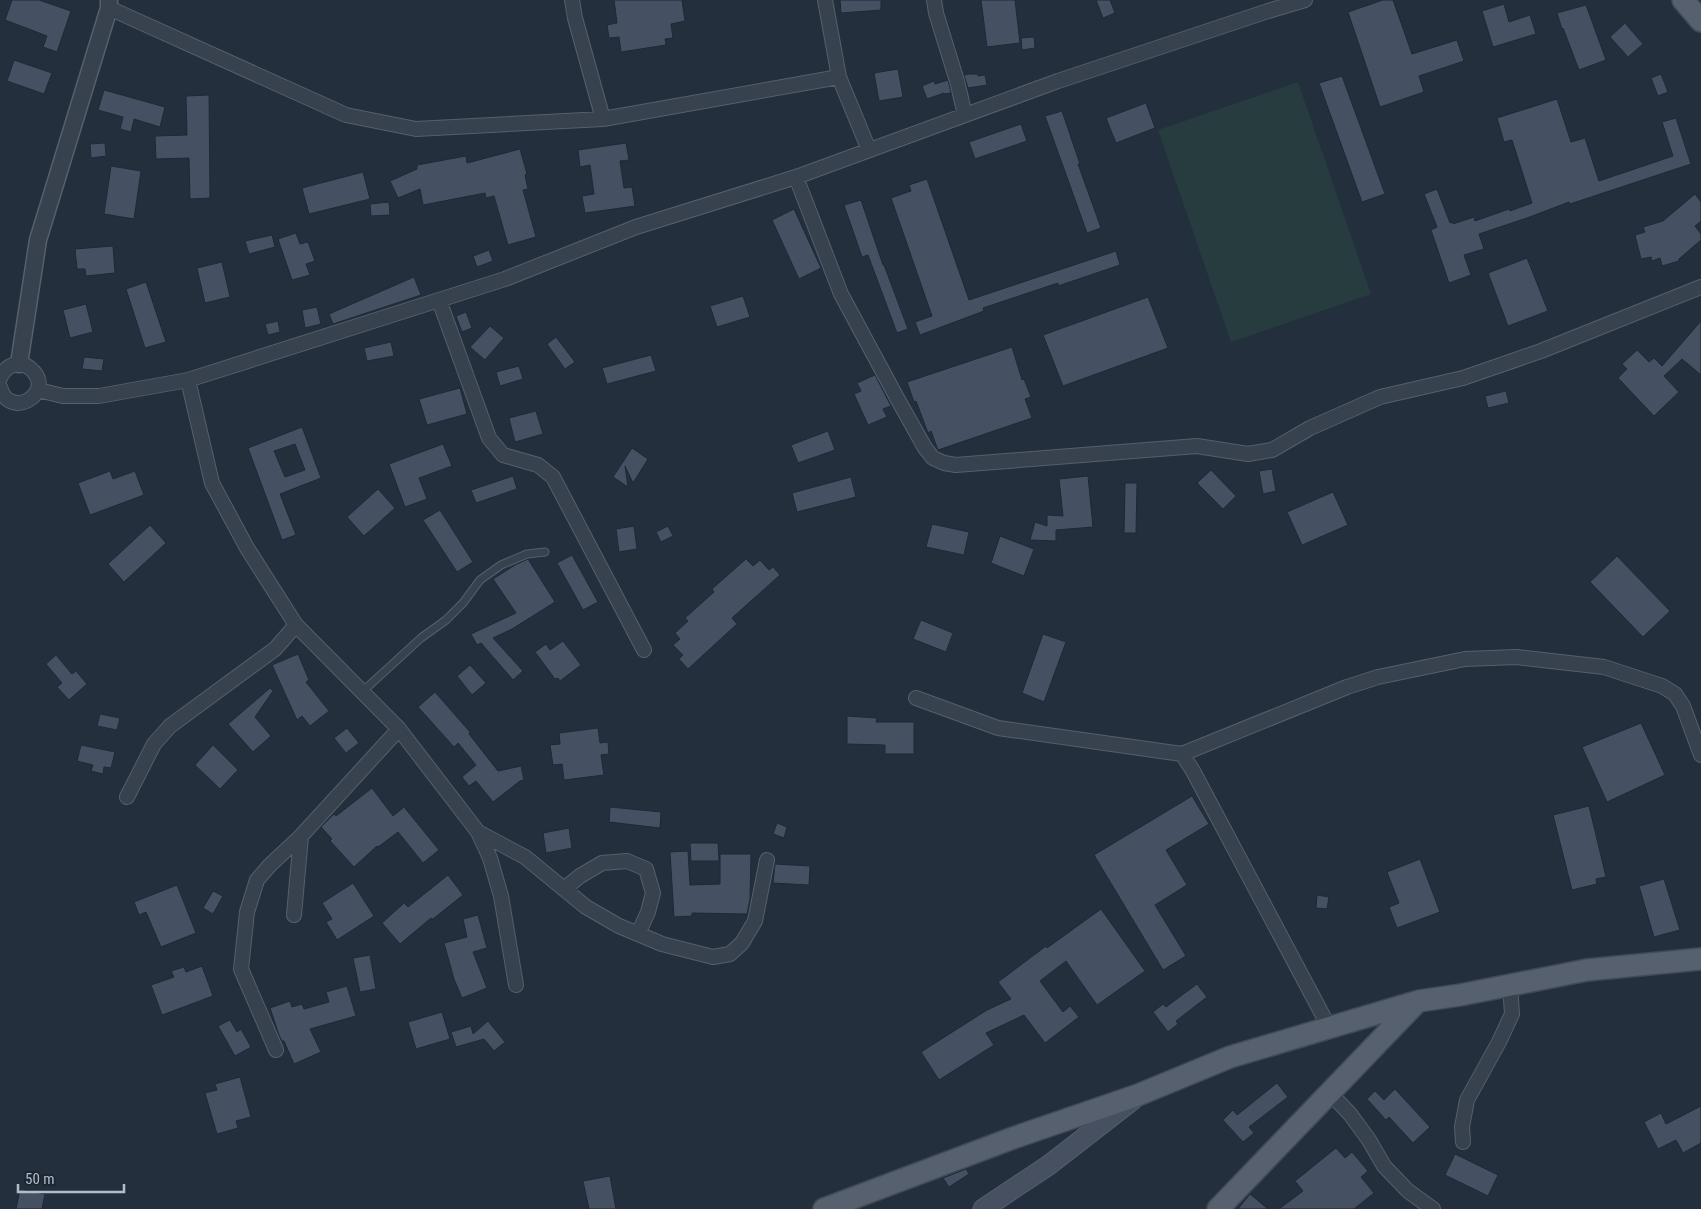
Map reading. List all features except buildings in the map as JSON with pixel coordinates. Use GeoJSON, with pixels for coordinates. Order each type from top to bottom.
{"type":"FeatureCollection","features":[{"type":"Feature","properties":{"kind":"main road"},"geometry":{"type":"LineString","coordinates":[[1683,0],[1701,21]]}},
{"type":"Feature","properties":{"kind":"main road"},"geometry":{"type":"LineString","coordinates":[[824,1209],[1013,1138],[1138,1096],[1230,1057],[1419,1001],[1460,995],[1587,970],[1701,959]]}},
{"type":"Feature","properties":{"kind":"main road"},"geometry":{"type":"LineString","coordinates":[[1218,1209],[1419,1001]]}},
{"type":"Feature","properties":{"kind":"main road"},"geometry":{"type":"LineString","coordinates":[[983,1209],[1049,1165],[1138,1096]]}},
{"type":"Feature","properties":{"kind":"street"},"geometry":{"type":"LineString","coordinates":[[572,0],[575,18],[603,119]]}},
{"type":"Feature","properties":{"kind":"street"},"geometry":{"type":"LineString","coordinates":[[825,0],[839,77],[869,150]]}},
{"type":"Feature","properties":{"kind":"street"},"geometry":{"type":"LineString","coordinates":[[934,0],[965,115]]}},
{"type":"Feature","properties":{"kind":"street"},"geometry":{"type":"LineString","coordinates":[[38,390],[63,396],[98,396],[188,380],[504,279],[636,227],[796,177],[1266,5],[1306,0]]}},
{"type":"Feature","properties":{"kind":"street"},"geometry":{"type":"LineString","coordinates":[[19,364],[38,240],[109,4],[346,115],[416,129],[603,119],[839,77]]}},
{"type":"Feature","properties":{"kind":"street"},"geometry":{"type":"LineString","coordinates":[[796,177],[841,294],[897,398],[933,458],[944,463],[956,465],[1197,446],[1248,454],[1272,450],[1310,428],[1380,397],[1463,378],[1540,351],[1701,287]]}},
{"type":"Feature","properties":{"kind":"street"},"geometry":{"type":"LineString","coordinates":[[439,300],[489,438],[503,455],[538,465],[554,477],[644,650]]}},
{"type":"Feature","properties":{"kind":"street"},"geometry":{"type":"LineString","coordinates":[[0,378],[7,368],[19,364],[26,365],[32,369],[37,375],[39,382],[38,390],[33,398],[25,402],[16,403],[8,400],[0,387]]}},
{"type":"Feature","properties":{"kind":"street"},"geometry":{"type":"LineString","coordinates":[[188,380],[212,483],[248,548],[296,625],[400,729],[478,832],[490,858],[501,896],[516,985]]}},
{"type":"Feature","properties":{"kind":"street"},"geometry":{"type":"LineString","coordinates":[[127,797],[154,744],[170,726],[276,650],[296,625]]}},
{"type":"Feature","properties":{"kind":"street"},"geometry":{"type":"LineString","coordinates":[[916,698],[998,728],[1182,754],[1347,687],[1378,677],[1465,659],[1516,657],[1604,667],[1662,686],[1675,694],[1683,706],[1701,755]]}},
{"type":"Feature","properties":{"kind":"street"},"geometry":{"type":"LineString","coordinates":[[276,1050],[241,969],[247,912],[257,880],[301,836],[400,729]]}},
{"type":"Feature","properties":{"kind":"street"},"geometry":{"type":"LineString","coordinates":[[1182,754],[1193,771],[1329,1027]]}},
{"type":"Feature","properties":{"kind":"street"},"geometry":{"type":"LineString","coordinates":[[478,832],[525,857],[586,907],[619,926],[662,944],[713,957],[730,954],[742,943],[756,921],[767,860]]}},
{"type":"Feature","properties":{"kind":"street"},"geometry":{"type":"LineString","coordinates":[[294,915],[301,836]]}},
{"type":"Feature","properties":{"kind":"street"},"geometry":{"type":"LineString","coordinates":[[564,889],[580,876],[602,863],[627,861],[646,869],[653,893],[648,912],[638,934]]}},
{"type":"Feature","properties":{"kind":"street"},"geometry":{"type":"LineString","coordinates":[[1463,1142],[1462,1126],[1467,1100],[1512,1014],[1510,985]]}},
{"type":"Feature","properties":{"kind":"street"},"geometry":{"type":"LineString","coordinates":[[1330,1093],[1350,1114],[1369,1140],[1384,1166],[1408,1191],[1433,1209]]}},
{"type":"Feature","properties":{"kind":"lane"},"geometry":{"type":"LineString","coordinates":[[362,692],[421,638],[446,620],[463,603],[480,580],[502,565],[528,554],[545,552]]}},
{"type":"Feature","properties":{"kind":"green space"},"geometry":{"type":"Polygon","coordinates":[[[1298,82],[1371,294],[1231,342],[1158,130],[1298,82]]]}}]}
